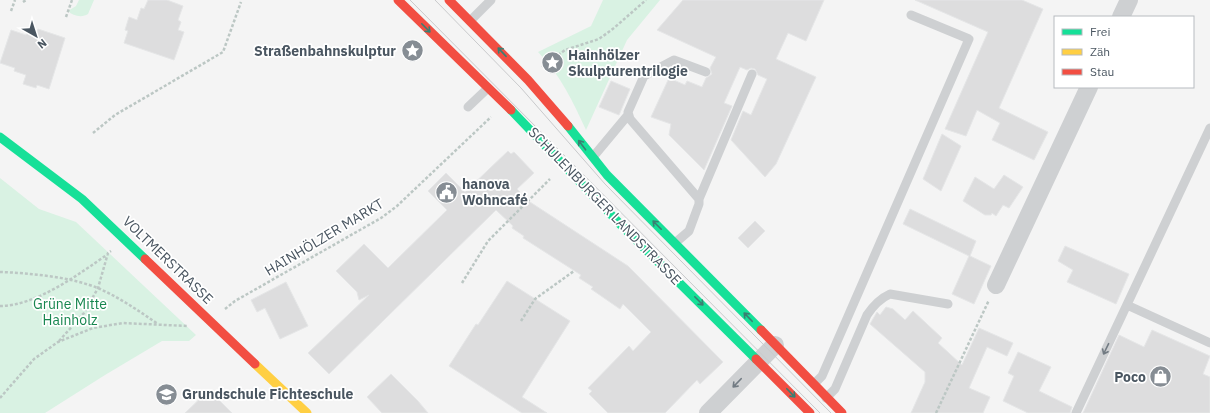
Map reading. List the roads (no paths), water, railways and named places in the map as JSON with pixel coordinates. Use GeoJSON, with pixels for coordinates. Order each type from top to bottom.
{"type":"FeatureCollection","features":[{"type":"Feature","properties":{"kind":"main road","name":"SCHULENBURGER LANDSTRASSE"},"geometry":{"type":"LineString","coordinates":[[398,0],[505,104],[620,224],[759,361],[817,407],[842,413]]}},
{"type":"Feature","properties":{"kind":"main road","name":"SCHULENBURGER LANDSTRASSE"},"geometry":{"type":"LineString","coordinates":[[449,0],[528,80],[568,126],[592,158],[814,384],[817,407]]}},
{"type":"Feature","properties":{"kind":"main road","name":"VOLTMERSTRASSE"},"geometry":{"type":"LineString","coordinates":[[0,137],[71,189],[125,238],[307,413]]}},
{"type":"Feature","properties":{"kind":"street"},"geometry":{"type":"LineString","coordinates":[[1121,16],[1129,0]]}},
{"type":"Feature","properties":{"kind":"street"},"geometry":{"type":"LineString","coordinates":[[996,285],[1089,88]]}},
{"type":"Feature","properties":{"kind":"street"},"geometry":{"type":"LineString","coordinates":[[708,413],[775,345]]}},
{"type":"Feature","properties":{"kind":"lane"},"geometry":{"type":"LineString","coordinates":[[470,21],[491,0]]}},
{"type":"Feature","properties":{"kind":"lane"},"geometry":{"type":"LineString","coordinates":[[814,384],[822,376],[969,39],[911,15]]}},
{"type":"Feature","properties":{"kind":"lane"},"geometry":{"type":"LineString","coordinates":[[592,158],[628,115],[628,109],[644,76],[674,60],[706,72]]}},
{"type":"Feature","properties":{"kind":"lane"},"geometry":{"type":"LineString","coordinates":[[675,243],[689,230],[699,204],[699,199],[752,74]]}},
{"type":"Feature","properties":{"kind":"lane"},"geometry":{"type":"LineString","coordinates":[[468,107],[488,88]]}},
{"type":"Feature","properties":{"kind":"lane"},"geometry":{"type":"LineString","coordinates":[[628,115],[699,199]]}},
{"type":"Feature","properties":{"kind":"lane"},"geometry":{"type":"LineString","coordinates":[[1076,413],[1210,128]]}},
{"type":"Feature","properties":{"kind":"lane"},"geometry":{"type":"LineString","coordinates":[[817,407],[835,389],[867,315],[873,305],[883,297],[890,294],[948,304]]}},
{"type":"Feature","properties":{"kind":"lane"},"geometry":{"type":"LineString","coordinates":[[1127,305],[1210,343]]}},
{"type":"Feature","properties":{"kind":"tram line"},"geometry":{"type":"LineString","coordinates":[[410,0],[820,413]]}},
{"type":"Feature","properties":{"kind":"tram line"},"geometry":{"type":"LineString","coordinates":[[435,0],[521,88],[605,184],[831,413]]}},
{"type":"Feature","properties":{"kind":"place","name":"Straßenbahnskulptur"},"geometry":{"type":"Point","coordinates":[412,51]}},
{"type":"Feature","properties":{"kind":"place","name":"Hainhölzer Skulpturentrilogie"},"geometry":{"type":"Point","coordinates":[553,63]}},
{"type":"Feature","properties":{"kind":"place","name":"hanova Wohncafé"},"geometry":{"type":"Point","coordinates":[447,192]}},
{"type":"Feature","properties":{"kind":"place","name":"Poco"},"geometry":{"type":"Point","coordinates":[1161,377]}},
{"type":"Feature","properties":{"kind":"place","name":"Grundschule Fichteschule"},"geometry":{"type":"Point","coordinates":[166,394]}},
{"type":"Feature","properties":{"kind":"park label","name":"Grüne Mitte Hainholz"},"geometry":{"type":"Point","coordinates":[70,312]}}]}
